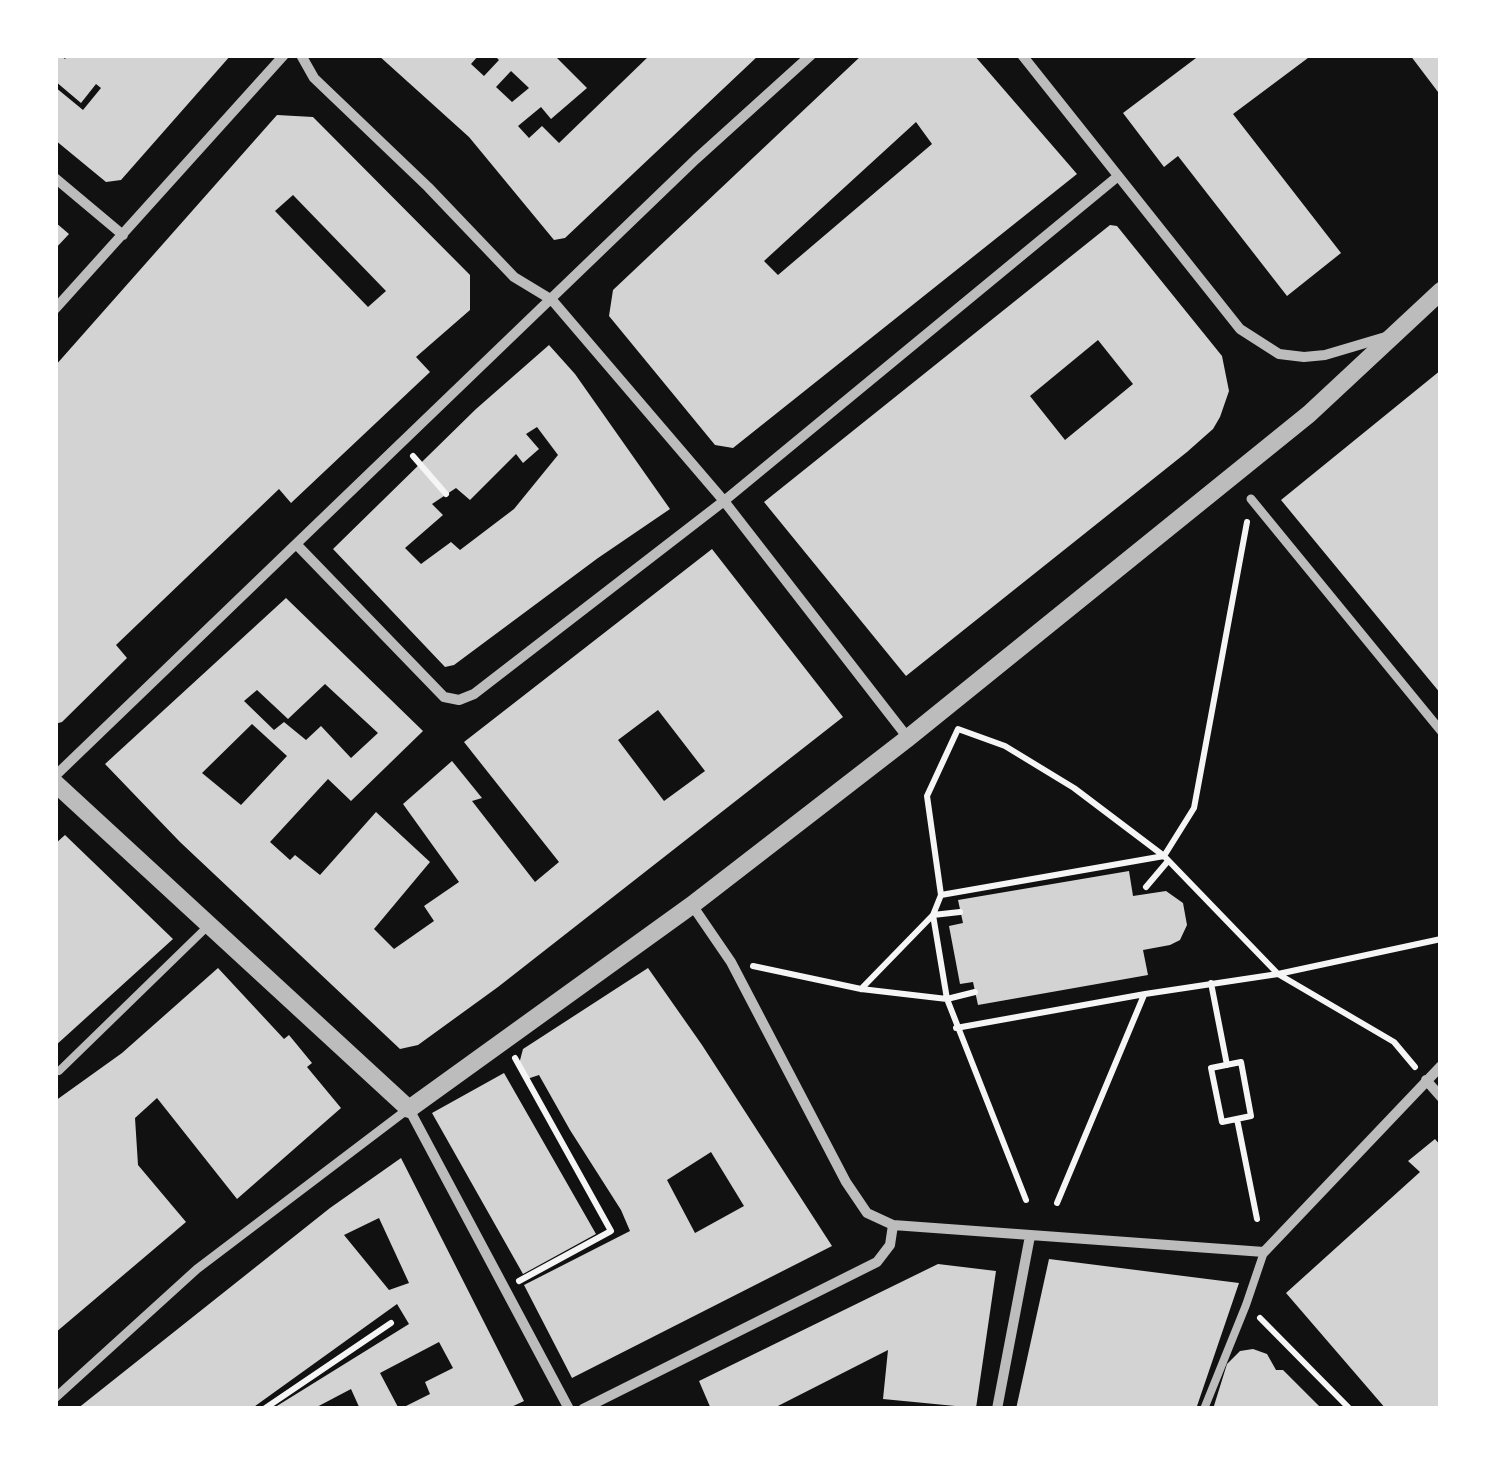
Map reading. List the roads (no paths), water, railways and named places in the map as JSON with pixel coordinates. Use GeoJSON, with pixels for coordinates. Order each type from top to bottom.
{"type":"FeatureCollection","features":[{"type":"Feature","properties":{"kind":"street"},"geometry":{"type":"LineString","coordinates":[[55,309],[284,55]]}},
{"type":"Feature","properties":{"kind":"street"},"geometry":{"type":"LineString","coordinates":[[300,55],[314,78],[428,186],[514,277],[552,300],[724,501],[908,738]]}},
{"type":"Feature","properties":{"kind":"street"},"geometry":{"type":"LineString","coordinates":[[569,1409],[409,1109],[55,779],[696,159],[810,55]]}},
{"type":"Feature","properties":{"kind":"street"},"geometry":{"type":"LineString","coordinates":[[1022,55],[1240,329],[1279,354],[1325,355],[1394,334]]}},
{"type":"Feature","properties":{"kind":"street"},"geometry":{"type":"LineString","coordinates":[[297,546],[444,697],[459,700],[474,694],[724,501],[1118,177]]}},
{"type":"Feature","properties":{"kind":"street"},"geometry":{"type":"LineString","coordinates":[[55,178],[123,235]]}},
{"type":"Feature","properties":{"kind":"street"},"geometry":{"type":"LineString","coordinates":[[55,1398],[198,1269],[409,1109],[692,905],[908,738],[1309,414],[1441,291]]}},
{"type":"Feature","properties":{"kind":"street"},"geometry":{"type":"LineString","coordinates":[[1250,500],[1441,731]]}},
{"type":"Feature","properties":{"kind":"street"},"geometry":{"type":"LineString","coordinates":[[692,905],[730,962],[846,1182],[867,1213],[894,1225],[1264,1252],[1441,1066]]}},
{"type":"Feature","properties":{"kind":"street"},"geometry":{"type":"LineString","coordinates":[[1426,1080],[1441,1097]]}},
{"type":"Feature","properties":{"kind":"street"},"geometry":{"type":"LineString","coordinates":[[583,1409],[877,1262],[890,1245],[894,1225]]}},
{"type":"Feature","properties":{"kind":"street"},"geometry":{"type":"LineString","coordinates":[[997,1409],[1030,1236]]}},
{"type":"Feature","properties":{"kind":"lane"},"geometry":{"type":"LineString","coordinates":[[59,1071],[209,925]]}},
{"type":"Feature","properties":{"kind":"lane"},"geometry":{"type":"LineString","coordinates":[[1204,1409],[1264,1252]]}}]}
